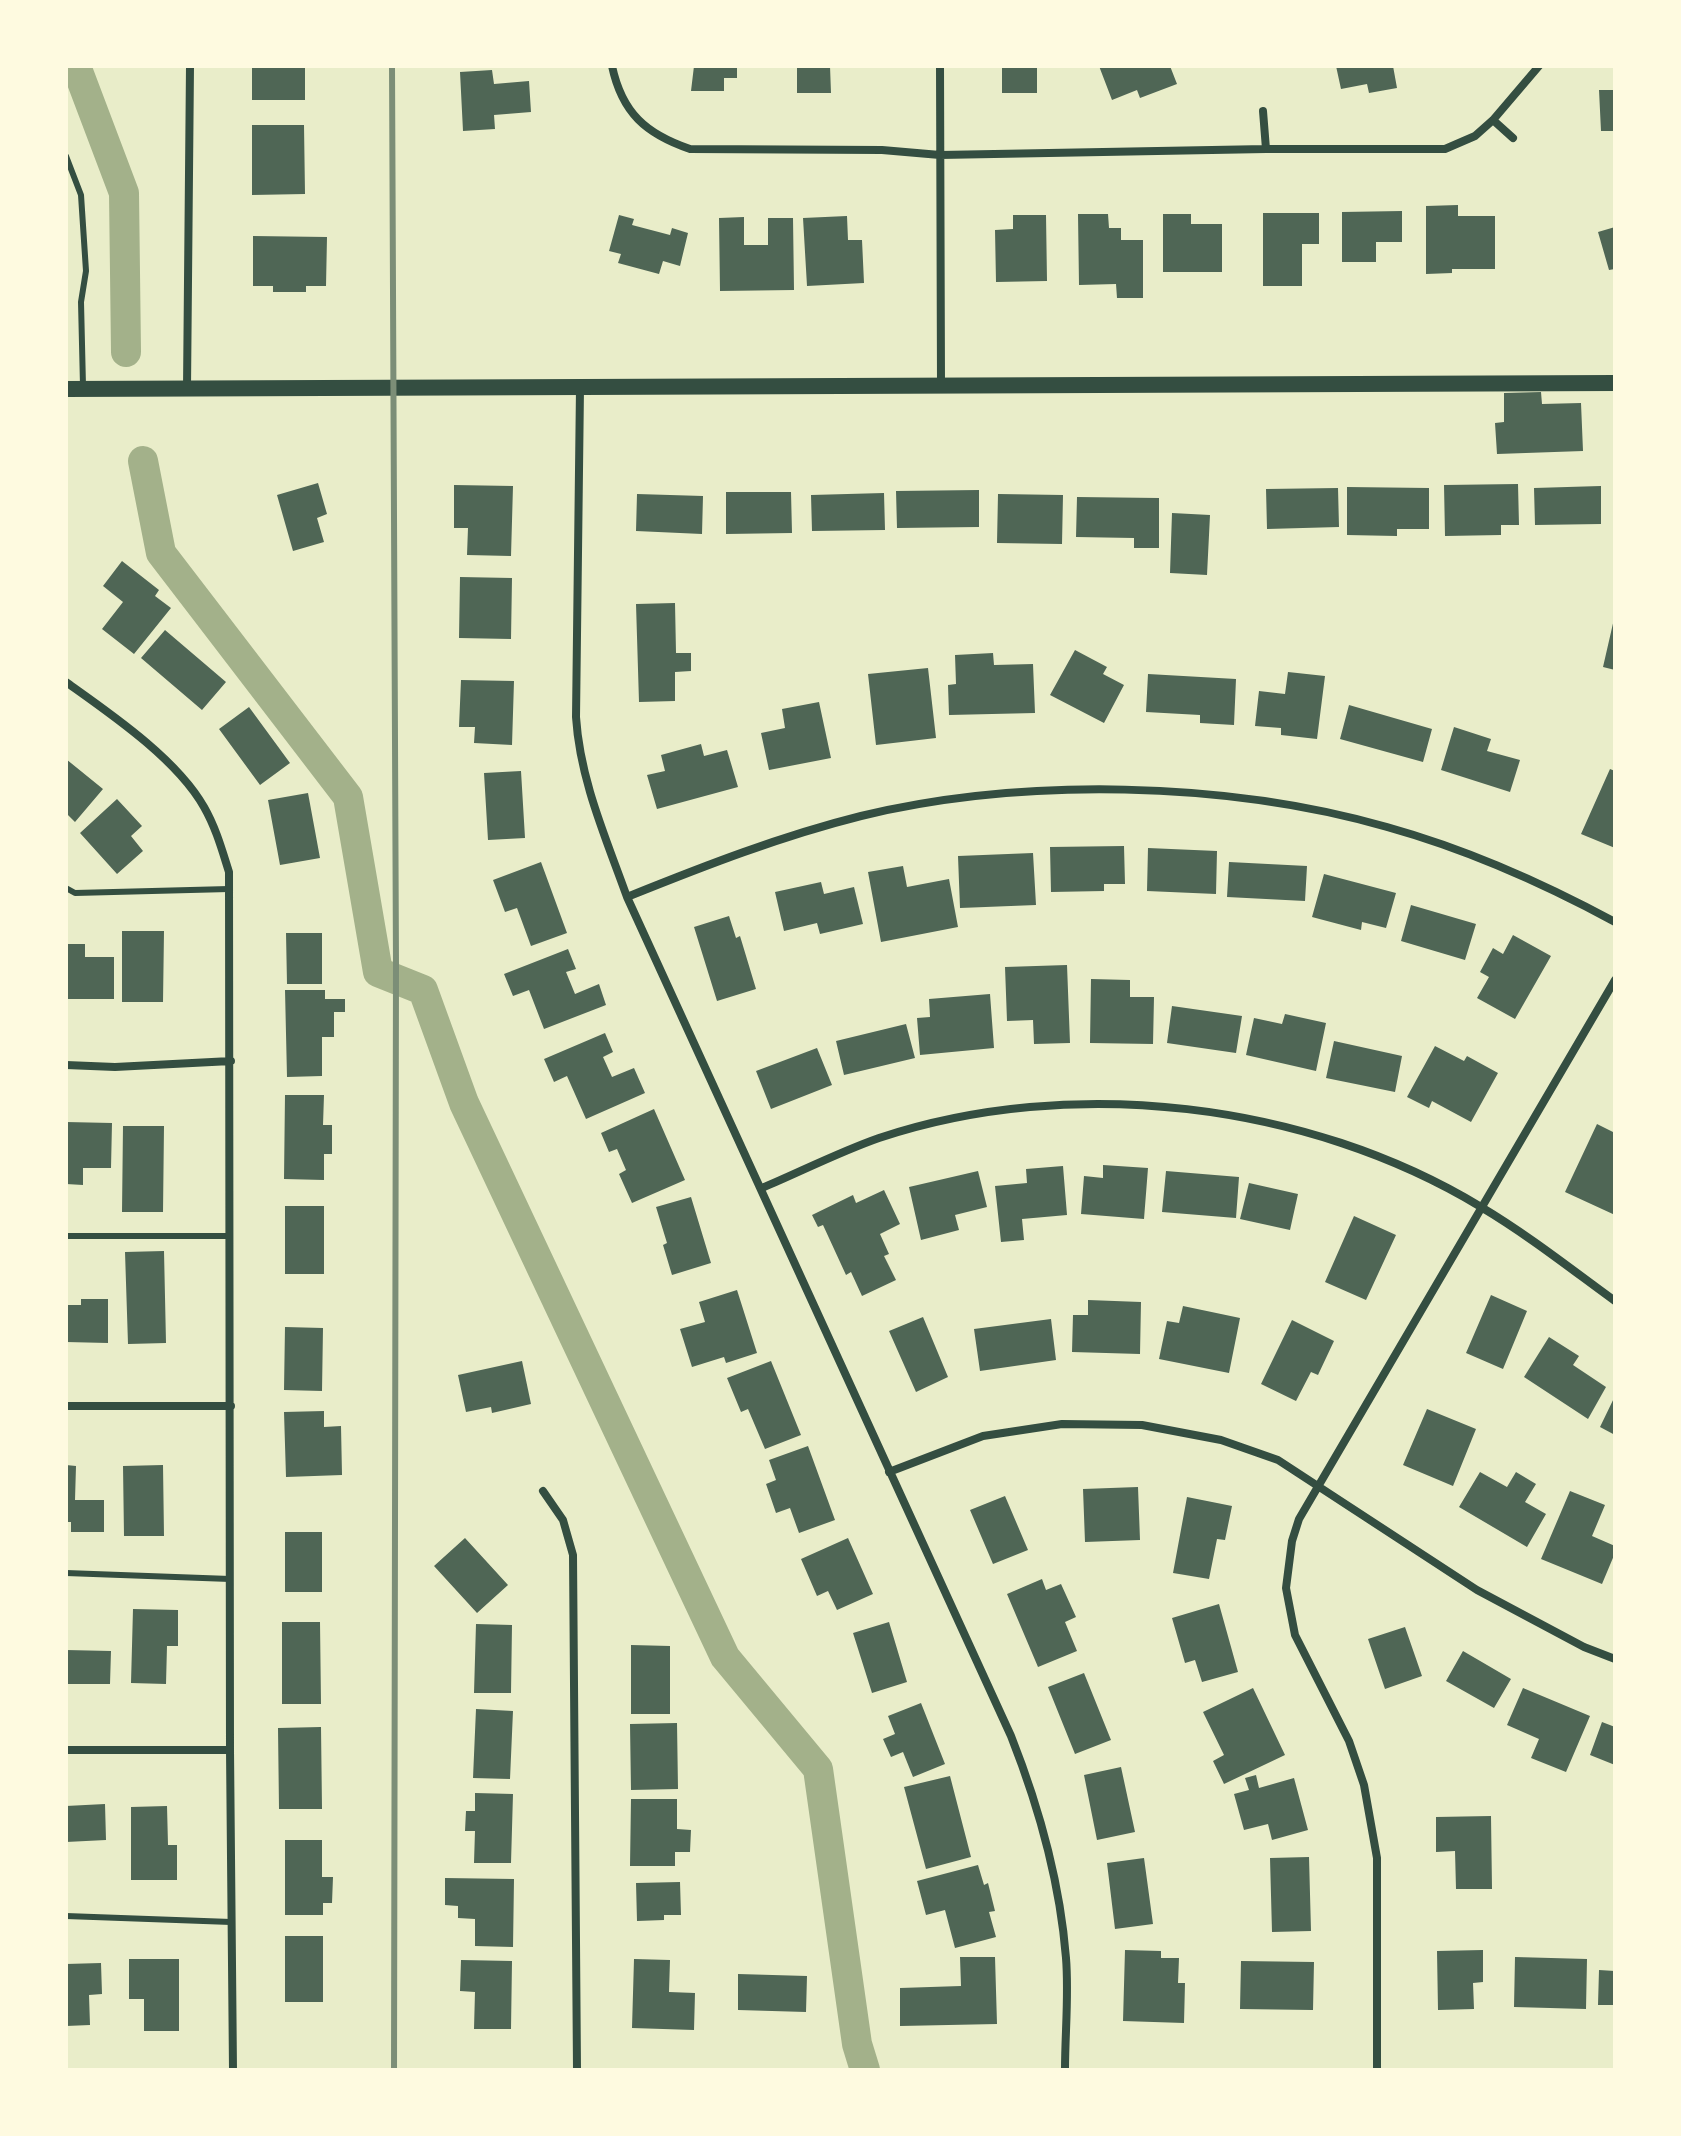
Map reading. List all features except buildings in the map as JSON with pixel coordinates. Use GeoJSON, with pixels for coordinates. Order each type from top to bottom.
{"type":"FeatureCollection","features":[{"type":"Feature","properties":{"kind":"main road"},"geometry":{"type":"LineString","coordinates":[[66,389],[1615,383]]}},
{"type":"Feature","properties":{"kind":"street"},"geometry":{"type":"LineString","coordinates":[[187,389],[190,66]]}},
{"type":"Feature","properties":{"kind":"street"},"geometry":{"type":"LineString","coordinates":[[612,66],[616,86],[632,114],[662,139],[690,149],[882,150],[940,155],[1445,149],[1475,136],[1493,120],[1539,66]]}},
{"type":"Feature","properties":{"kind":"street"},"geometry":{"type":"LineString","coordinates":[[940,66],[941,386]]}},
{"type":"Feature","properties":{"kind":"street"},"geometry":{"type":"LineString","coordinates":[[1263,111],[1266,149]]}},
{"type":"Feature","properties":{"kind":"street"},"geometry":{"type":"LineString","coordinates":[[1493,120],[1513,138]]}},
{"type":"Feature","properties":{"kind":"street"},"geometry":{"type":"LineString","coordinates":[[580,388],[578,745],[588,788],[627,897],[762,1188],[1028,1779],[1053,1868],[1066,1959],[1065,2070]]}},
{"type":"Feature","properties":{"kind":"street"},"geometry":{"type":"LineString","coordinates":[[66,682],[178,770],[203,805],[216,831],[229,872],[233,2070]]}},
{"type":"Feature","properties":{"kind":"street"},"geometry":{"type":"LineString","coordinates":[[627,897],[743,851],[861,816],[955,799],[1049,790],[1175,792],[1298,806],[1386,827],[1472,855],[1615,922]]}},
{"type":"Feature","properties":{"kind":"street"},"geometry":{"type":"LineString","coordinates":[[1377,2070],[1377,1858],[1367,1800],[1349,1741],[1295,1635],[1286,1588],[1292,1541],[1299,1519],[1615,980]]}},
{"type":"Feature","properties":{"kind":"street"},"geometry":{"type":"LineString","coordinates":[[66,1065],[115,1067],[231,1061]]}},
{"type":"Feature","properties":{"kind":"street"},"geometry":{"type":"LineString","coordinates":[[762,1188],[878,1138],[956,1118],[1062,1104],[1169,1106],[1275,1124],[1351,1147],[1434,1181],[1481,1206],[1542,1246],[1615,1301]]}},
{"type":"Feature","properties":{"kind":"street"},"geometry":{"type":"LineString","coordinates":[[66,1406],[231,1406]]}},
{"type":"Feature","properties":{"kind":"street"},"geometry":{"type":"LineString","coordinates":[[889,1472],[983,1436],[1062,1424],[1142,1425],[1221,1440],[1278,1460],[1477,1590],[1584,1647],[1615,1659]]}},
{"type":"Feature","properties":{"kind":"street"},"geometry":{"type":"LineString","coordinates":[[543,1491],[563,1520],[573,1555],[577,2070]]}},
{"type":"Feature","properties":{"kind":"street"},"geometry":{"type":"LineString","coordinates":[[66,1750],[230,1750]]}},
{"type":"Feature","properties":{"kind":"lane"},"geometry":{"type":"LineString","coordinates":[[66,156],[81,195],[86,271],[81,302],[83,389]]}},
{"type":"Feature","properties":{"kind":"lane"},"geometry":{"type":"LineString","coordinates":[[66,888],[75,893],[229,889]]}},
{"type":"Feature","properties":{"kind":"lane"},"geometry":{"type":"LineString","coordinates":[[66,1236],[231,1236]]}},
{"type":"Feature","properties":{"kind":"lane"},"geometry":{"type":"LineString","coordinates":[[66,1573],[230,1579]]}},
{"type":"Feature","properties":{"kind":"lane"},"geometry":{"type":"LineString","coordinates":[[66,1916],[231,1922]]}},
{"type":"Feature","properties":{"kind":"waterway"},"geometry":{"type":"LineString","coordinates":[[76,66],[124,193],[126,352]]}},
{"type":"Feature","properties":{"kind":"waterway"},"geometry":{"type":"LineString","coordinates":[[143,461],[161,553],[348,797],[378,972],[423,990],[464,1103],[725,1657],[818,1769],[857,2044],[865,2070]]}},
{"type":"Feature","properties":{"kind":"railway"},"geometry":{"type":"LineString","coordinates":[[392,66],[396,964],[394,2070]]}}]}
